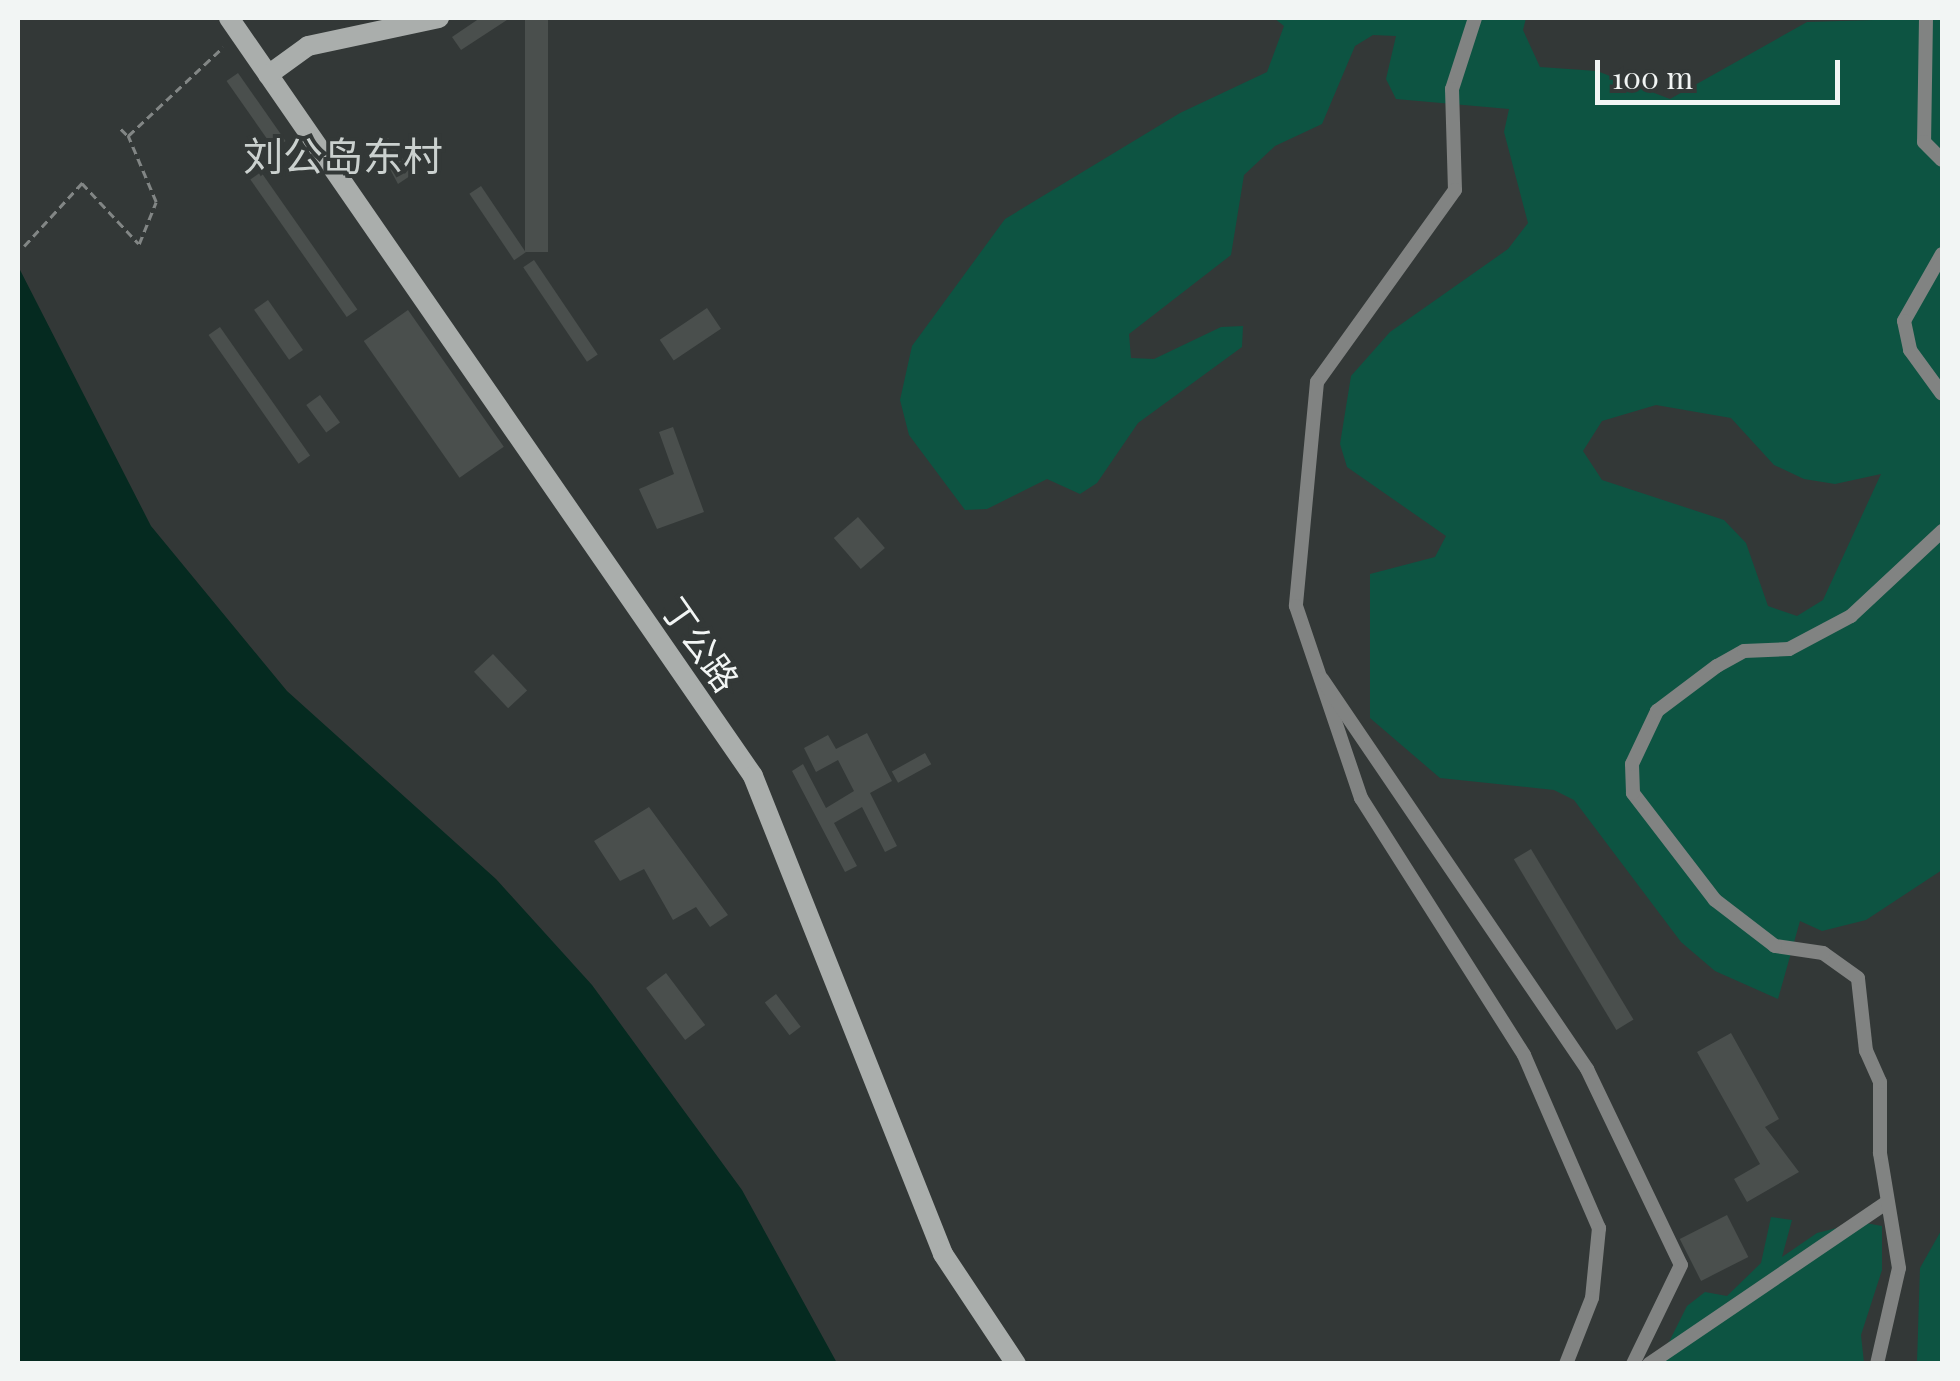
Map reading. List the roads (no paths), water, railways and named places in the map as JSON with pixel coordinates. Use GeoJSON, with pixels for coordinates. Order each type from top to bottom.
{"type":"FeatureCollection","features":[{"type":"Feature","properties":{"kind":"street"},"geometry":{"type":"LineString","coordinates":[[268,75],[308,46],[439,18]]}},
{"type":"Feature","properties":{"kind":"street"},"geometry":{"type":"LineString","coordinates":[[1475,18],[1452,89],[1455,190],[1317,382],[1294,570],[1314,668],[1361,798],[1524,1055],[1599,1228],[1592,1298],[1566,1364]]}},
{"type":"Feature","properties":{"kind":"street"},"geometry":{"type":"LineString","coordinates":[[1926,18],[1924,142],[1942,160]]}},
{"type":"Feature","properties":{"kind":"street","name":"丁公路"},"geometry":{"type":"LineString","coordinates":[[234,25],[754,776],[943,1254],[1016,1364]]}},
{"type":"Feature","properties":{"kind":"street"},"geometry":{"type":"LineString","coordinates":[[1942,254],[1904,321],[1910,350],[1942,394]]}},
{"type":"Feature","properties":{"kind":"street"},"geometry":{"type":"LineString","coordinates":[[1877,1364],[1899,1268],[1887,1202],[1880,1082],[1866,1051],[1858,978],[1823,952],[1775,946],[1716,900],[1633,793],[1632,764],[1658,711],[1717,666],[1744,652],[1790,650],[1850,616],[1942,531]]}},
{"type":"Feature","properties":{"kind":"street"},"geometry":{"type":"LineString","coordinates":[[1314,668],[1587,1069],[1681,1265],[1634,1364]]}},
{"type":"Feature","properties":{"kind":"street"},"geometry":{"type":"LineString","coordinates":[[1649,1364],[1887,1202]]}},
{"type":"Feature","properties":{"kind":"district","name":"刘公岛东村"},"geometry":{"type":"Point","coordinates":[343,155]}}]}
